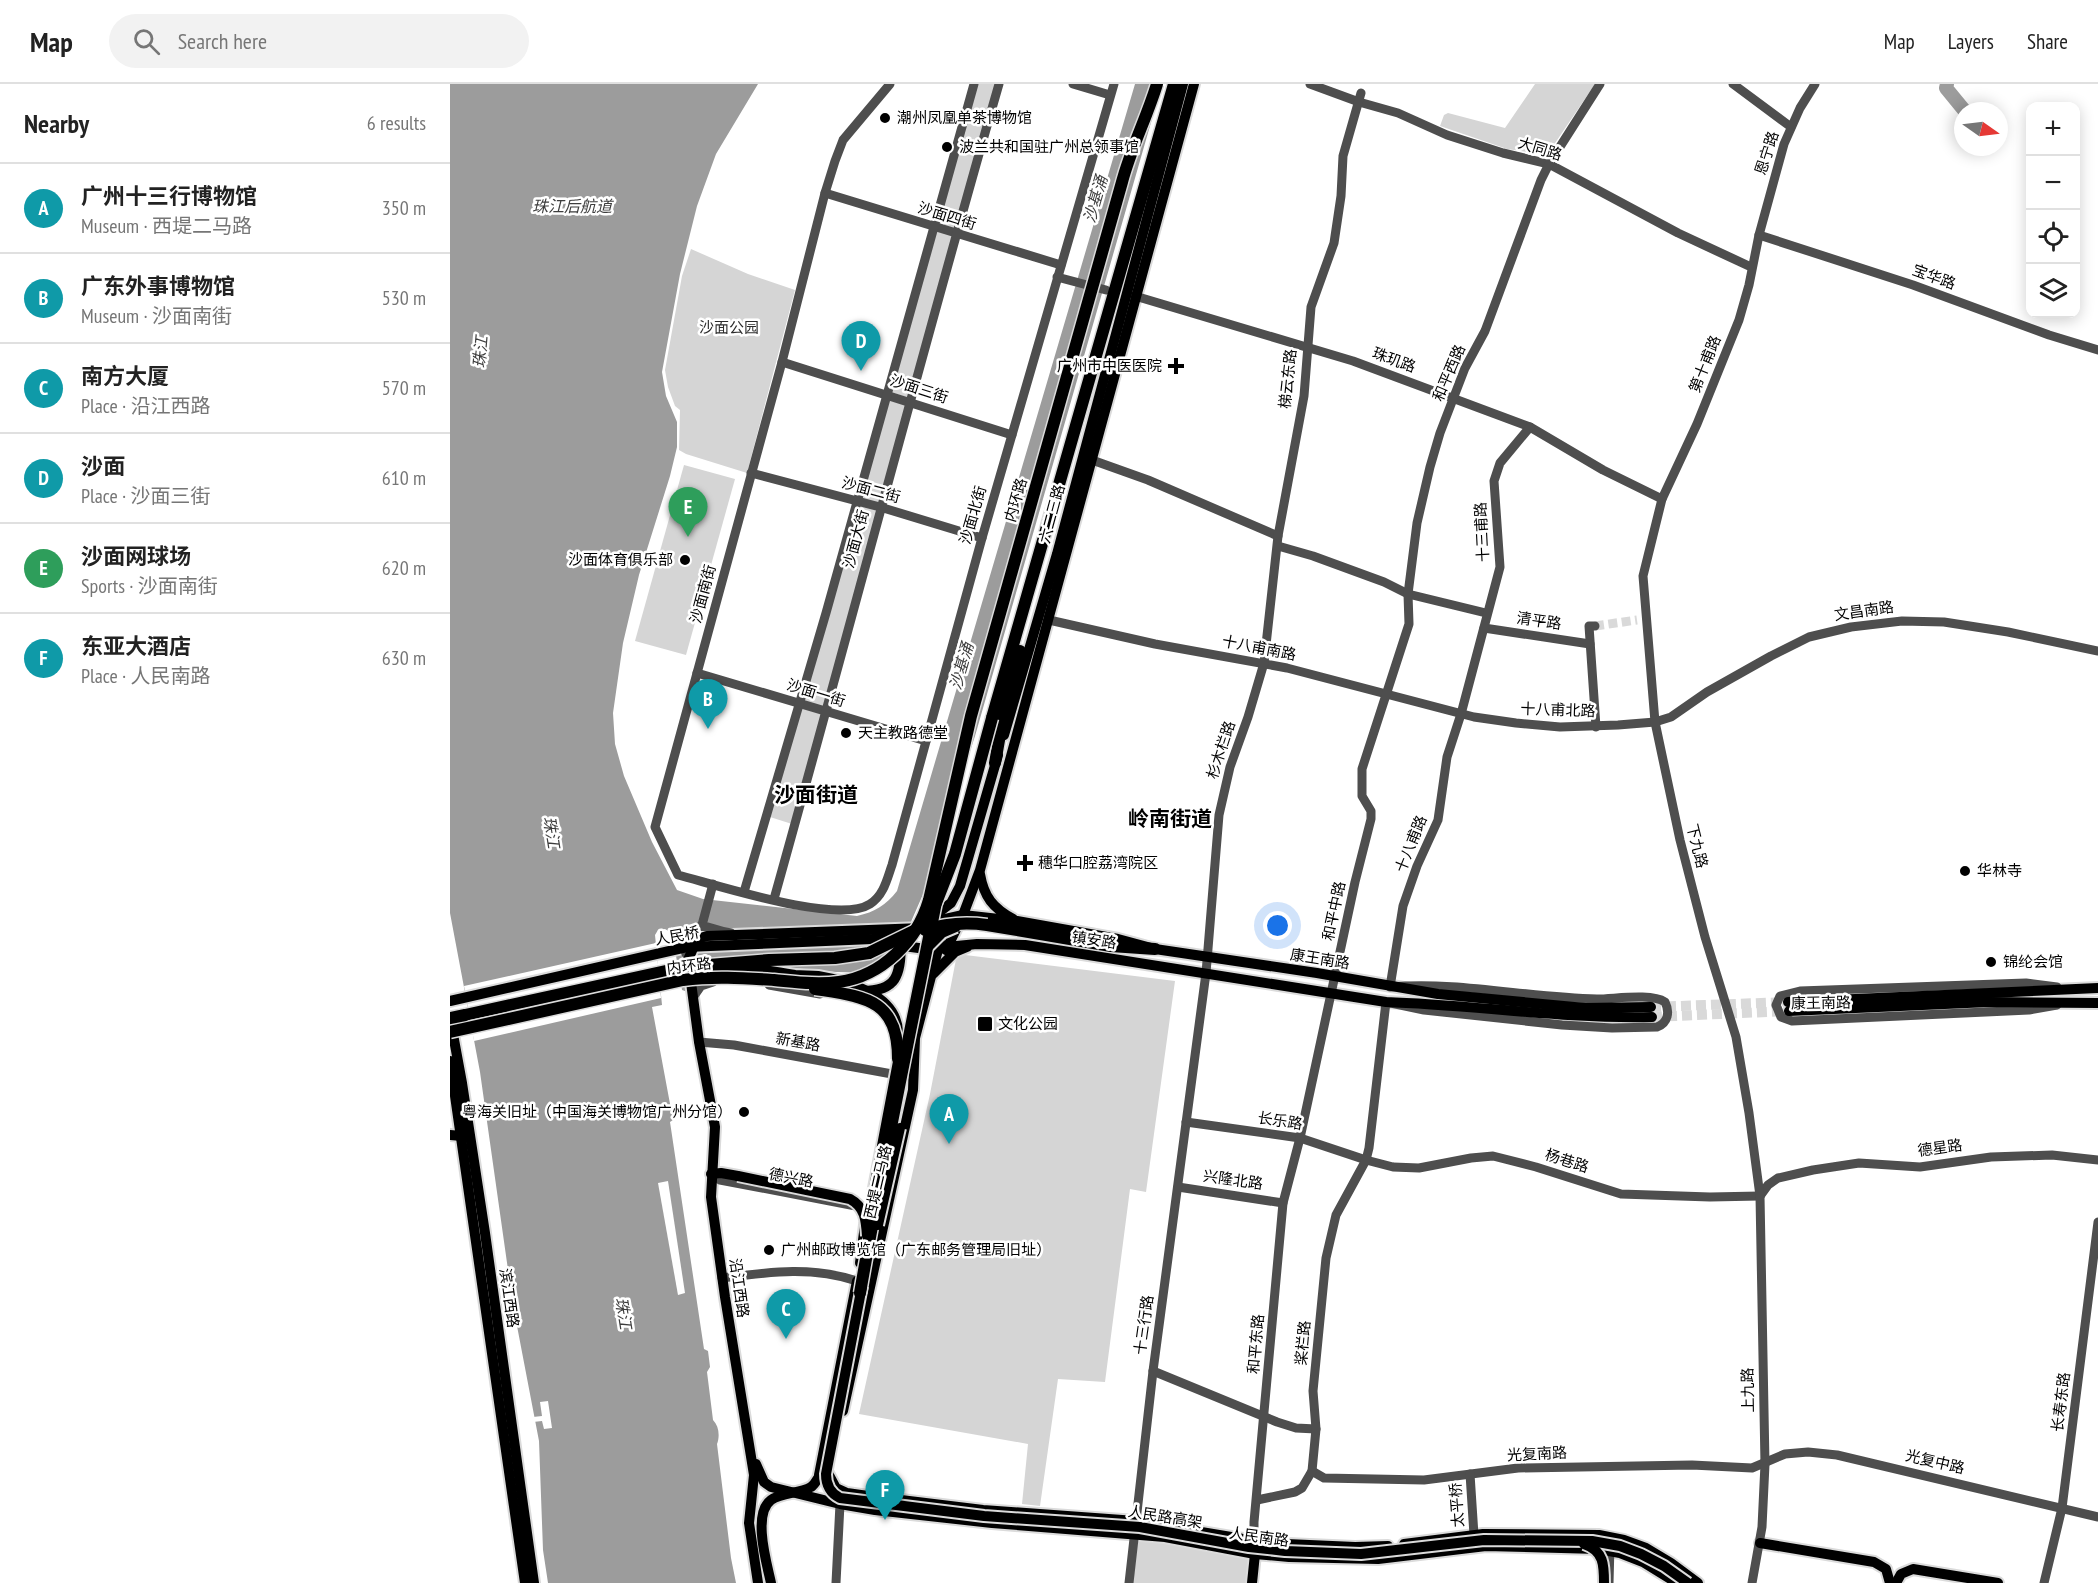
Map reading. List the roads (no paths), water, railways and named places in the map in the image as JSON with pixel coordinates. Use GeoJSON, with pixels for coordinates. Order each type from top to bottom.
{"type":"FeatureCollection","features":[{"type":"Feature","properties":{"kind":"highway","name":"内环路"},"geometry":{"type":"LineString","coordinates":[[450,1032],[683,980],[709,977],[811,983],[839,982],[873,970],[899,951],[912,937],[926,909],[941,854],[954,786],[976,696],[1127,164],[1157,84]]}},
{"type":"Feature","properties":{"kind":"highway"},"geometry":{"type":"LineString","coordinates":[[995,763],[1004,712],[1048,527],[1174,84]]}},
{"type":"Feature","properties":{"kind":"highway","name":"内环路"},"geometry":{"type":"LineString","coordinates":[[450,1018],[690,968],[769,960],[835,958],[868,953],[915,930],[932,910],[950,869],[1048,527]]}},
{"type":"Feature","properties":{"kind":"highway"},"geometry":{"type":"LineString","coordinates":[[859,1287],[939,889],[954,786]]}},
{"type":"Feature","properties":{"kind":"highway"},"geometry":{"type":"LineString","coordinates":[[868,953],[886,948],[923,930],[965,922],[1111,946],[1155,949]]}},
{"type":"Feature","properties":{"kind":"highway"},"geometry":{"type":"LineString","coordinates":[[748,978],[848,994],[869,1000],[882,1009],[891,1021],[896,1035],[896,1058]]}},
{"type":"Feature","properties":{"kind":"main road","name":"六二三路"},"geometry":{"type":"LineString","coordinates":[[911,927],[936,916],[951,903],[960,886],[974,843],[995,763],[1060,546],[1183,84]]}},
{"type":"Feature","properties":{"kind":"main road","name":"六二三路"},"geometry":{"type":"LineString","coordinates":[[963,915],[980,870],[1194,84]]}},
{"type":"Feature","properties":{"kind":"main road"},"geometry":{"type":"LineString","coordinates":[[974,843],[986,847]]}},
{"type":"Feature","properties":{"kind":"main road"},"geometry":{"type":"LineString","coordinates":[[980,870],[984,891],[989,901],[998,910],[1017,921]]}},
{"type":"Feature","properties":{"kind":"main road","name":"镇安路"},"geometry":{"type":"LineString","coordinates":[[911,927],[963,915],[1017,921],[1118,939],[1155,949],[1208,957]]}},
{"type":"Feature","properties":{"kind":"main road","name":"西堤二马路"},"geometry":{"type":"LineString","coordinates":[[826,1469],[913,1090],[915,1038],[930,976],[942,945],[963,915]]}},
{"type":"Feature","properties":{"kind":"main road"},"geometry":{"type":"LineString","coordinates":[[859,1287],[873,1185],[896,1058],[917,972],[927,947],[936,937],[947,930],[964,926],[987,926]]}},
{"type":"Feature","properties":{"kind":"main road"},"geometry":{"type":"LineString","coordinates":[[911,927],[937,931],[942,945]]}},
{"type":"Feature","properties":{"kind":"main road","name":"人民桥"},"geometry":{"type":"LineString","coordinates":[[450,1001],[687,947],[884,938],[911,927]]}},
{"type":"Feature","properties":{"kind":"main road"},"geometry":{"type":"LineString","coordinates":[[690,968],[697,939],[707,936],[899,930]]}},
{"type":"Feature","properties":{"kind":"main road","name":"人民桥"},"geometry":{"type":"LineString","coordinates":[[450,1007],[687,951],[885,944],[916,949],[942,945]]}},
{"type":"Feature","properties":{"kind":"main road"},"geometry":{"type":"LineString","coordinates":[[930,976],[955,952],[977,944]]}},
{"type":"Feature","properties":{"kind":"main road","name":"镇安路"},"geometry":{"type":"LineString","coordinates":[[942,945],[1038,946],[1206,973]]}},
{"type":"Feature","properties":{"kind":"main road"},"geometry":{"type":"LineString","coordinates":[[694,996],[700,980],[708,974],[719,971],[767,969],[796,975],[826,986],[863,991],[882,989],[894,980],[901,965],[902,946]]}},
{"type":"Feature","properties":{"kind":"main road","name":"康王南路"},"geometry":{"type":"LineString","coordinates":[[1206,973],[1386,1002],[1442,1004],[1586,1016],[1652,1012],[1438,994],[1208,957]]}},
{"type":"Feature","properties":{"kind":"main road","name":"沿江西路"},"geometry":{"type":"LineString","coordinates":[[690,968],[699,1042],[715,1127],[711,1197],[754,1475],[750,1532],[758,1583]]}},
{"type":"Feature","properties":{"kind":"main road","name":"康王南路"},"geometry":{"type":"LineString","coordinates":[[2098,988],[1789,1007],[1989,1002],[2098,1003]]}},
{"type":"Feature","properties":{"kind":"main road"},"geometry":{"type":"LineString","coordinates":[[863,991],[883,1002],[894,1014],[898,1028],[896,1058]]}},
{"type":"Feature","properties":{"kind":"main road","name":"滨江西路"},"geometry":{"type":"LineString","coordinates":[[450,1018],[460,1129],[534,1583]]}},
{"type":"Feature","properties":{"kind":"main road"},"geometry":{"type":"LineString","coordinates":[[859,1287],[900,1128],[915,1038]]}},
{"type":"Feature","properties":{"kind":"main road"},"geometry":{"type":"LineString","coordinates":[[879,1246],[881,1193],[903,1083],[915,1038]]}},
{"type":"Feature","properties":{"kind":"main road","name":"西堤二马路"},"geometry":{"type":"LineString","coordinates":[[826,1469],[859,1287],[867,1208],[896,1058]]}},
{"type":"Feature","properties":{"kind":"main road","name":"滨江西路"},"geometry":{"type":"LineString","coordinates":[[450,1061],[525,1583]]}},
{"type":"Feature","properties":{"kind":"main road"},"geometry":{"type":"LineString","coordinates":[[450,1136],[460,1129]]}},
{"type":"Feature","properties":{"kind":"main road"},"geometry":{"type":"LineString","coordinates":[[711,1174],[721,1173],[850,1198],[863,1211],[867,1237]]}},
{"type":"Feature","properties":{"kind":"main road"},"geometry":{"type":"LineString","coordinates":[[867,1208],[881,1193]]}},
{"type":"Feature","properties":{"kind":"main road","name":"人民路高架"},"geometry":{"type":"LineString","coordinates":[[859,1287],[826,1474],[828,1486],[834,1495],[840,1498],[984,1516],[1140,1527],[1242,1546],[1285,1551],[1371,1554],[1484,1540],[1606,1543],[1652,1559],[1688,1583]]}},
{"type":"Feature","properties":{"kind":"main road","name":"人民南路"},"geometry":{"type":"LineString","coordinates":[[750,1447],[758,1473],[767,1486],[840,1504],[992,1523],[1135,1533],[1255,1554],[1365,1560],[1474,1546],[1610,1550],[1643,1562],[1677,1583]]}},
{"type":"Feature","properties":{"kind":"main road"},"geometry":{"type":"LineString","coordinates":[[771,1583],[762,1537],[763,1514],[768,1503],[772,1499],[796,1493],[814,1485],[826,1469]]}},
{"type":"Feature","properties":{"kind":"main road","name":"人民南路"},"geometry":{"type":"LineString","coordinates":[[826,1469],[832,1484],[840,1491],[868,1496],[983,1510],[1136,1521],[1254,1541],[1368,1548],[1474,1534],[1566,1533],[1610,1537],[1646,1548],[1698,1583]]}},
{"type":"Feature","properties":{"kind":"main road"},"geometry":{"type":"LineString","coordinates":[[1569,1541],[1588,1545],[1598,1551],[1603,1561],[1604,1583]]}},
{"type":"Feature","properties":{"kind":"main road"},"geometry":{"type":"LineString","coordinates":[[1760,1543],[1878,1563],[1886,1569],[1890,1583]]}},
{"type":"Feature","properties":{"kind":"main road"},"geometry":{"type":"LineString","coordinates":[[1252,1583],[1255,1554]]}},
{"type":"Feature","properties":{"kind":"main road"},"geometry":{"type":"LineString","coordinates":[[1896,1583],[1901,1574],[1909,1569],[1998,1583]]}},
{"type":"Feature","properties":{"kind":"street","name":"沙面南街"},"geometry":{"type":"LineString","coordinates":[[822,910],[712,886],[678,875],[655,827],[782,362],[825,194],[843,140],[890,84]]}},
{"type":"Feature","properties":{"kind":"street","name":"沙面大街"},"geometry":{"type":"LineString","coordinates":[[744,892],[935,228],[974,84]]}},
{"type":"Feature","properties":{"kind":"street","name":"沙面大街"},"geometry":{"type":"LineString","coordinates":[[774,899],[880,507],[999,84]]}},
{"type":"Feature","properties":{"kind":"street"},"geometry":{"type":"LineString","coordinates":[[1073,84],[1110,95]]}},
{"type":"Feature","properties":{"kind":"street","name":"沙面北街"},"geometry":{"type":"LineString","coordinates":[[822,910],[857,909],[870,904],[882,892],[1060,265],[1114,84]]}},
{"type":"Feature","properties":{"kind":"street","name":"大同路"},"geometry":{"type":"LineString","coordinates":[[1310,84],[1360,98],[1398,112],[1447,135],[1492,150],[1549,164],[1677,233],[1751,267]]}},
{"type":"Feature","properties":{"kind":"street","name":"和平西路"},"geometry":{"type":"LineString","coordinates":[[1386,693],[1408,624],[1408,594],[1417,524],[1440,433],[1465,369],[1485,331],[1530,206],[1549,164],[1600,84]]}},
{"type":"Feature","properties":{"kind":"street"},"geometry":{"type":"LineString","coordinates":[[1733,84],[1791,127]]}},
{"type":"Feature","properties":{"kind":"street","name":"恩宁路"},"geometry":{"type":"LineString","coordinates":[[1759,235],[1768,208],[1776,167],[1791,127],[1815,84]]}},
{"type":"Feature","properties":{"kind":"street","name":"梯云东路"},"geometry":{"type":"LineString","coordinates":[[1264,663],[1278,536],[1304,396],[1311,307],[1334,243],[1341,196],[1343,156],[1360,98]]}},
{"type":"Feature","properties":{"kind":"street","name":"沙面四街"},"geometry":{"type":"LineString","coordinates":[[825,194],[1060,265]]}},
{"type":"Feature","properties":{"kind":"street","name":"第十甫路"},"geometry":{"type":"LineString","coordinates":[[1662,499],[1697,424],[1735,331],[1749,285],[1759,235]]}},
{"type":"Feature","properties":{"kind":"street","name":"宝华路"},"geometry":{"type":"LineString","coordinates":[[1759,235],[1902,281],[2049,335],[2098,350]]}},
{"type":"Feature","properties":{"kind":"street"},"geometry":{"type":"LineString","coordinates":[[1057,277],[1105,290]]}},
{"type":"Feature","properties":{"kind":"street","name":"珠玑路"},"geometry":{"type":"LineString","coordinates":[[1135,296],[1307,346],[1401,378],[1530,428],[1603,470],[1662,499]]}},
{"type":"Feature","properties":{"kind":"street","name":"沙面三街"},"geometry":{"type":"LineString","coordinates":[[782,362],[1012,435]]}},
{"type":"Feature","properties":{"kind":"street","name":"十三甫路"},"geometry":{"type":"LineString","coordinates":[[1461,714],[1500,567],[1494,481],[1500,462],[1530,428]]}},
{"type":"Feature","properties":{"kind":"street"},"geometry":{"type":"LineString","coordinates":[[1092,460],[1148,480],[1278,536]]}},
{"type":"Feature","properties":{"kind":"street","name":"沙面二街"},"geometry":{"type":"LineString","coordinates":[[751,473],[880,507],[982,538]]}},
{"type":"Feature","properties":{"kind":"street","name":"下九路"},"geometry":{"type":"LineString","coordinates":[[1662,499],[1643,576],[1641,619],[1655,722],[1680,840],[1702,927],[1736,1037],[1760,1196]]}},
{"type":"Feature","properties":{"kind":"street"},"geometry":{"type":"LineString","coordinates":[[1278,546],[1384,582],[1408,594],[1486,613]]}},
{"type":"Feature","properties":{"kind":"street","name":"十八甫南路"},"geometry":{"type":"LineString","coordinates":[[1049,620],[1155,644],[1264,663],[1461,714]]}},
{"type":"Feature","properties":{"kind":"street","name":"文昌南路"},"geometry":{"type":"LineString","coordinates":[[1655,722],[1671,717],[1724,682],[1791,646],[1816,635],[1851,627],[1902,621],[1944,622],[2008,632],[2098,651]]}},
{"type":"Feature","properties":{"kind":"street"},"geometry":{"type":"LineString","coordinates":[[1592,626],[1590,644],[1596,727]]}},
{"type":"Feature","properties":{"kind":"street","name":"清平路"},"geometry":{"type":"LineString","coordinates":[[1484,628],[1590,644]]}},
{"type":"Feature","properties":{"kind":"street","name":"杉木栏路"},"geometry":{"type":"LineString","coordinates":[[1206,973],[1222,799],[1264,663]]}},
{"type":"Feature","properties":{"kind":"street","name":"沙面一街"},"geometry":{"type":"LineString","coordinates":[[697,673],[926,741]]}},
{"type":"Feature","properties":{"kind":"street","name":"和平中路"},"geometry":{"type":"LineString","coordinates":[[1300,1138],[1371,819],[1371,811],[1362,796],[1362,769],[1386,693]]}},
{"type":"Feature","properties":{"kind":"street","name":"十八甫北路"},"geometry":{"type":"LineString","coordinates":[[1461,714],[1516,723],[1596,727],[1655,722]]}},
{"type":"Feature","properties":{"kind":"street","name":"十八甫路"},"geometry":{"type":"LineString","coordinates":[[1390,987],[1403,906],[1417,866],[1438,819],[1444,766],[1461,714]]}},
{"type":"Feature","properties":{"kind":"street"},"geometry":{"type":"LineString","coordinates":[[702,925],[712,886]]}},
{"type":"Feature","properties":{"kind":"street"},"geometry":{"type":"LineString","coordinates":[[690,968],[681,936],[702,925],[740,934]]}},
{"type":"Feature","properties":{"kind":"street"},"geometry":{"type":"LineString","coordinates":[[1186,1122],[1206,973]]}},
{"type":"Feature","properties":{"kind":"street"},"geometry":{"type":"LineString","coordinates":[[694,996],[703,984],[726,981],[776,986],[860,1003],[871,1008],[888,1027],[896,1058]]}},
{"type":"Feature","properties":{"kind":"street","name":"康王南路"},"geometry":{"type":"LineString","coordinates":[[2066,1003],[2029,1010],[1792,1021],[1778,1014],[1776,1001],[1783,994],[1800,991],[2026,983],[2067,989]]}},
{"type":"Feature","properties":{"kind":"street","name":"康王南路"},"geometry":{"type":"LineString","coordinates":[[1386,1002],[1424,1010],[1588,1027],[1657,1027],[1664,1023],[1668,1012],[1665,1002],[1653,998],[1574,998],[1432,985],[1390,987]]}},
{"type":"Feature","properties":{"kind":"street"},"geometry":{"type":"LineString","coordinates":[[1366,1160],[1371,1136],[1386,1002]]}},
{"type":"Feature","properties":{"kind":"street","name":"新基路"},"geometry":{"type":"LineString","coordinates":[[699,1042],[734,1045],[892,1074]]}},
{"type":"Feature","properties":{"kind":"street","name":"长乐路"},"geometry":{"type":"LineString","coordinates":[[1186,1122],[1300,1138],[1366,1160]]}},
{"type":"Feature","properties":{"kind":"street","name":"十三行路"},"geometry":{"type":"LineString","coordinates":[[1129,1583],[1153,1371],[1186,1122]]}},
{"type":"Feature","properties":{"kind":"street","name":"和平东路"},"geometry":{"type":"LineString","coordinates":[[1255,1554],[1257,1500],[1283,1203],[1300,1138]]}},
{"type":"Feature","properties":{"kind":"street","name":"德星路"},"geometry":{"type":"LineString","coordinates":[[1760,1196],[1768,1185],[1778,1178],[1859,1163],[1920,1167],[1980,1158],[2052,1155],[2098,1160]]}},
{"type":"Feature","properties":{"kind":"street","name":"杨巷路"},"geometry":{"type":"LineString","coordinates":[[1366,1160],[1393,1167],[1419,1168],[1493,1156],[1621,1194],[1760,1196]]}},
{"type":"Feature","properties":{"kind":"street","name":"桨栏路"},"geometry":{"type":"LineString","coordinates":[[1312,1471],[1316,1429],[1313,1392],[1329,1241],[1336,1215],[1366,1160]]}},
{"type":"Feature","properties":{"kind":"street","name":"德兴路"},"geometry":{"type":"LineString","coordinates":[[711,1174],[720,1180],[867,1208]]}},
{"type":"Feature","properties":{"kind":"street","name":"兴隆北路"},"geometry":{"type":"LineString","coordinates":[[1178,1187],[1283,1203]]}},
{"type":"Feature","properties":{"kind":"street","name":"上九路"},"geometry":{"type":"LineString","coordinates":[[1752,1583],[1760,1543],[1765,1464],[1760,1196]]}},
{"type":"Feature","properties":{"kind":"street","name":"长寿东路"},"geometry":{"type":"LineString","coordinates":[[2044,1583],[2061,1508],[2098,1222]]}},
{"type":"Feature","properties":{"kind":"street"},"geometry":{"type":"LineString","coordinates":[[722,1278],[805,1271],[826,1272],[859,1287]]}},
{"type":"Feature","properties":{"kind":"street"},"geometry":{"type":"LineString","coordinates":[[1153,1371],[1296,1428],[1316,1429]]}},
{"type":"Feature","properties":{"kind":"street","name":"光复中路"},"geometry":{"type":"LineString","coordinates":[[1765,1464],[1785,1454],[1808,1452],[1837,1455],[2098,1517]]}},
{"type":"Feature","properties":{"kind":"street","name":"光复南路"},"geometry":{"type":"LineString","coordinates":[[1312,1471],[1324,1478],[1424,1480],[1518,1468],[1692,1465],[1752,1468],[1765,1464]]}},
{"type":"Feature","properties":{"kind":"street"},"geometry":{"type":"LineString","coordinates":[[1257,1500],[1295,1492],[1302,1488],[1312,1471]]}},
{"type":"Feature","properties":{"kind":"street","name":"太平桥"},"geometry":{"type":"LineString","coordinates":[[1470,1474],[1474,1534]]}},
{"type":"Feature","properties":{"kind":"street"},"geometry":{"type":"LineString","coordinates":[[836,1583],[840,1504]]}},
{"type":"Feature","properties":{"kind":"street"},"geometry":{"type":"LineString","coordinates":[[1609,1583],[1610,1537]]}},
{"type":"Feature","properties":{"kind":"water"},"geometry":{"type":"Polygon","coordinates":[[[450,84],[758,84],[716,154],[697,206],[680,274],[662,372],[666,396],[677,422],[677,447],[639,575],[623,643],[613,713],[615,744],[624,776],[652,842],[677,890],[703,899],[857,916],[880,907],[897,891],[1135,84],[1162,84],[975,736],[924,892],[893,963],[887,969],[877,973],[760,965],[695,971],[685,991],[682,990],[672,933],[665,929],[658,930],[655,935],[662,1005],[652,1007],[673,1120],[670,1122],[704,1349],[708,1351],[710,1367],[707,1372],[713,1420],[718,1431],[717,1444],[736,1583],[548,1583],[543,1550],[539,1441],[513,1305],[480,1072],[450,913],[450,84]]]}},
{"type":"Feature","properties":{"kind":"waterway"},"geometry":{"type":"LineString","coordinates":[[1947,84],[1946,88],[1957,102]]}},
{"type":"Feature","properties":{"kind":"tunnel"},"geometry":{"type":"LineString","coordinates":[[1595,626],[1637,620]]}},
{"type":"Feature","properties":{"kind":"tunnel"},"geometry":{"type":"LineString","coordinates":[[1651,1007],[1788,1002]]}},
{"type":"Feature","properties":{"kind":"tunnel"},"geometry":{"type":"LineString","coordinates":[[1652,1017],[1789,1011]]}},
{"type":"Feature","properties":{"kind":"place","name":"潮州凤凰单茶博物馆"},"geometry":{"type":"Point","coordinates":[885,118]}},
{"type":"Feature","properties":{"kind":"place","name":"波兰共和国驻广州总领事馆"},"geometry":{"type":"Point","coordinates":[947,147]}},
{"type":"Feature","properties":{"kind":"place","name":"广州市中医医院"},"geometry":{"type":"Point","coordinates":[1176,366]}},
{"type":"Feature","properties":{"kind":"place","name":"沙面"},"geometry":{"type":"Point","coordinates":[861,371]}},
{"type":"Feature","properties":{"kind":"place","name":"沙面网球场"},"geometry":{"type":"Point","coordinates":[688,537]}},
{"type":"Feature","properties":{"kind":"place","name":"沙面体育俱乐部"},"geometry":{"type":"Point","coordinates":[685,560]}},
{"type":"Feature","properties":{"kind":"place","name":"广东外事博物馆"},"geometry":{"type":"Point","coordinates":[708,729]}},
{"type":"Feature","properties":{"kind":"place","name":"天主教路德堂"},"geometry":{"type":"Point","coordinates":[846,733]}},
{"type":"Feature","properties":{"kind":"place","name":"穗华口腔荔湾院区"},"geometry":{"type":"Point","coordinates":[1025,863]}},
{"type":"Feature","properties":{"kind":"place","name":"华林寺"},"geometry":{"type":"Point","coordinates":[1965,871]}},
{"type":"Feature","properties":{"kind":"place","name":"锦纶会馆"},"geometry":{"type":"Point","coordinates":[1991,962]}},
{"type":"Feature","properties":{"kind":"place","name":"文化公园"},"geometry":{"type":"Point","coordinates":[985,1024]}},
{"type":"Feature","properties":{"kind":"place","name":"粤海关旧址（中国海关博物馆广州分馆）"},"geometry":{"type":"Point","coordinates":[744,1112]}},
{"type":"Feature","properties":{"kind":"place","name":"广州十三行博物馆"},"geometry":{"type":"Point","coordinates":[949,1144]}},
{"type":"Feature","properties":{"kind":"place","name":"广州邮政博览馆（广东邮务管理局旧址）"},"geometry":{"type":"Point","coordinates":[769,1250]}},
{"type":"Feature","properties":{"kind":"place","name":"南方大厦"},"geometry":{"type":"Point","coordinates":[786,1339]}},
{"type":"Feature","properties":{"kind":"place","name":"东亚大酒店"},"geometry":{"type":"Point","coordinates":[885,1520]}},
{"type":"Feature","properties":{"kind":"district","name":"沙面街道"},"geometry":{"type":"Point","coordinates":[816,795]}},
{"type":"Feature","properties":{"kind":"district","name":"岭南街道"},"geometry":{"type":"Point","coordinates":[1170,819]}},
{"type":"Feature","properties":{"kind":"water label","name":"沙基涌"},"geometry":{"type":"Point","coordinates":[1095,199]}},
{"type":"Feature","properties":{"kind":"water label","name":"珠江后航道"},"geometry":{"type":"Point","coordinates":[572,206]}},
{"type":"Feature","properties":{"kind":"water label","name":"珠江"},"geometry":{"type":"Point","coordinates":[480,352]}},
{"type":"Feature","properties":{"kind":"water label","name":"沙基涌"},"geometry":{"type":"Point","coordinates":[961,666]}},
{"type":"Feature","properties":{"kind":"water label","name":"珠江"},"geometry":{"type":"Point","coordinates":[552,832]}},
{"type":"Feature","properties":{"kind":"water label","name":"珠江"},"geometry":{"type":"Point","coordinates":[624,1313]}},
{"type":"Feature","properties":{"kind":"park label","name":"沙面公园"},"geometry":{"type":"Point","coordinates":[729,328]}}]}
